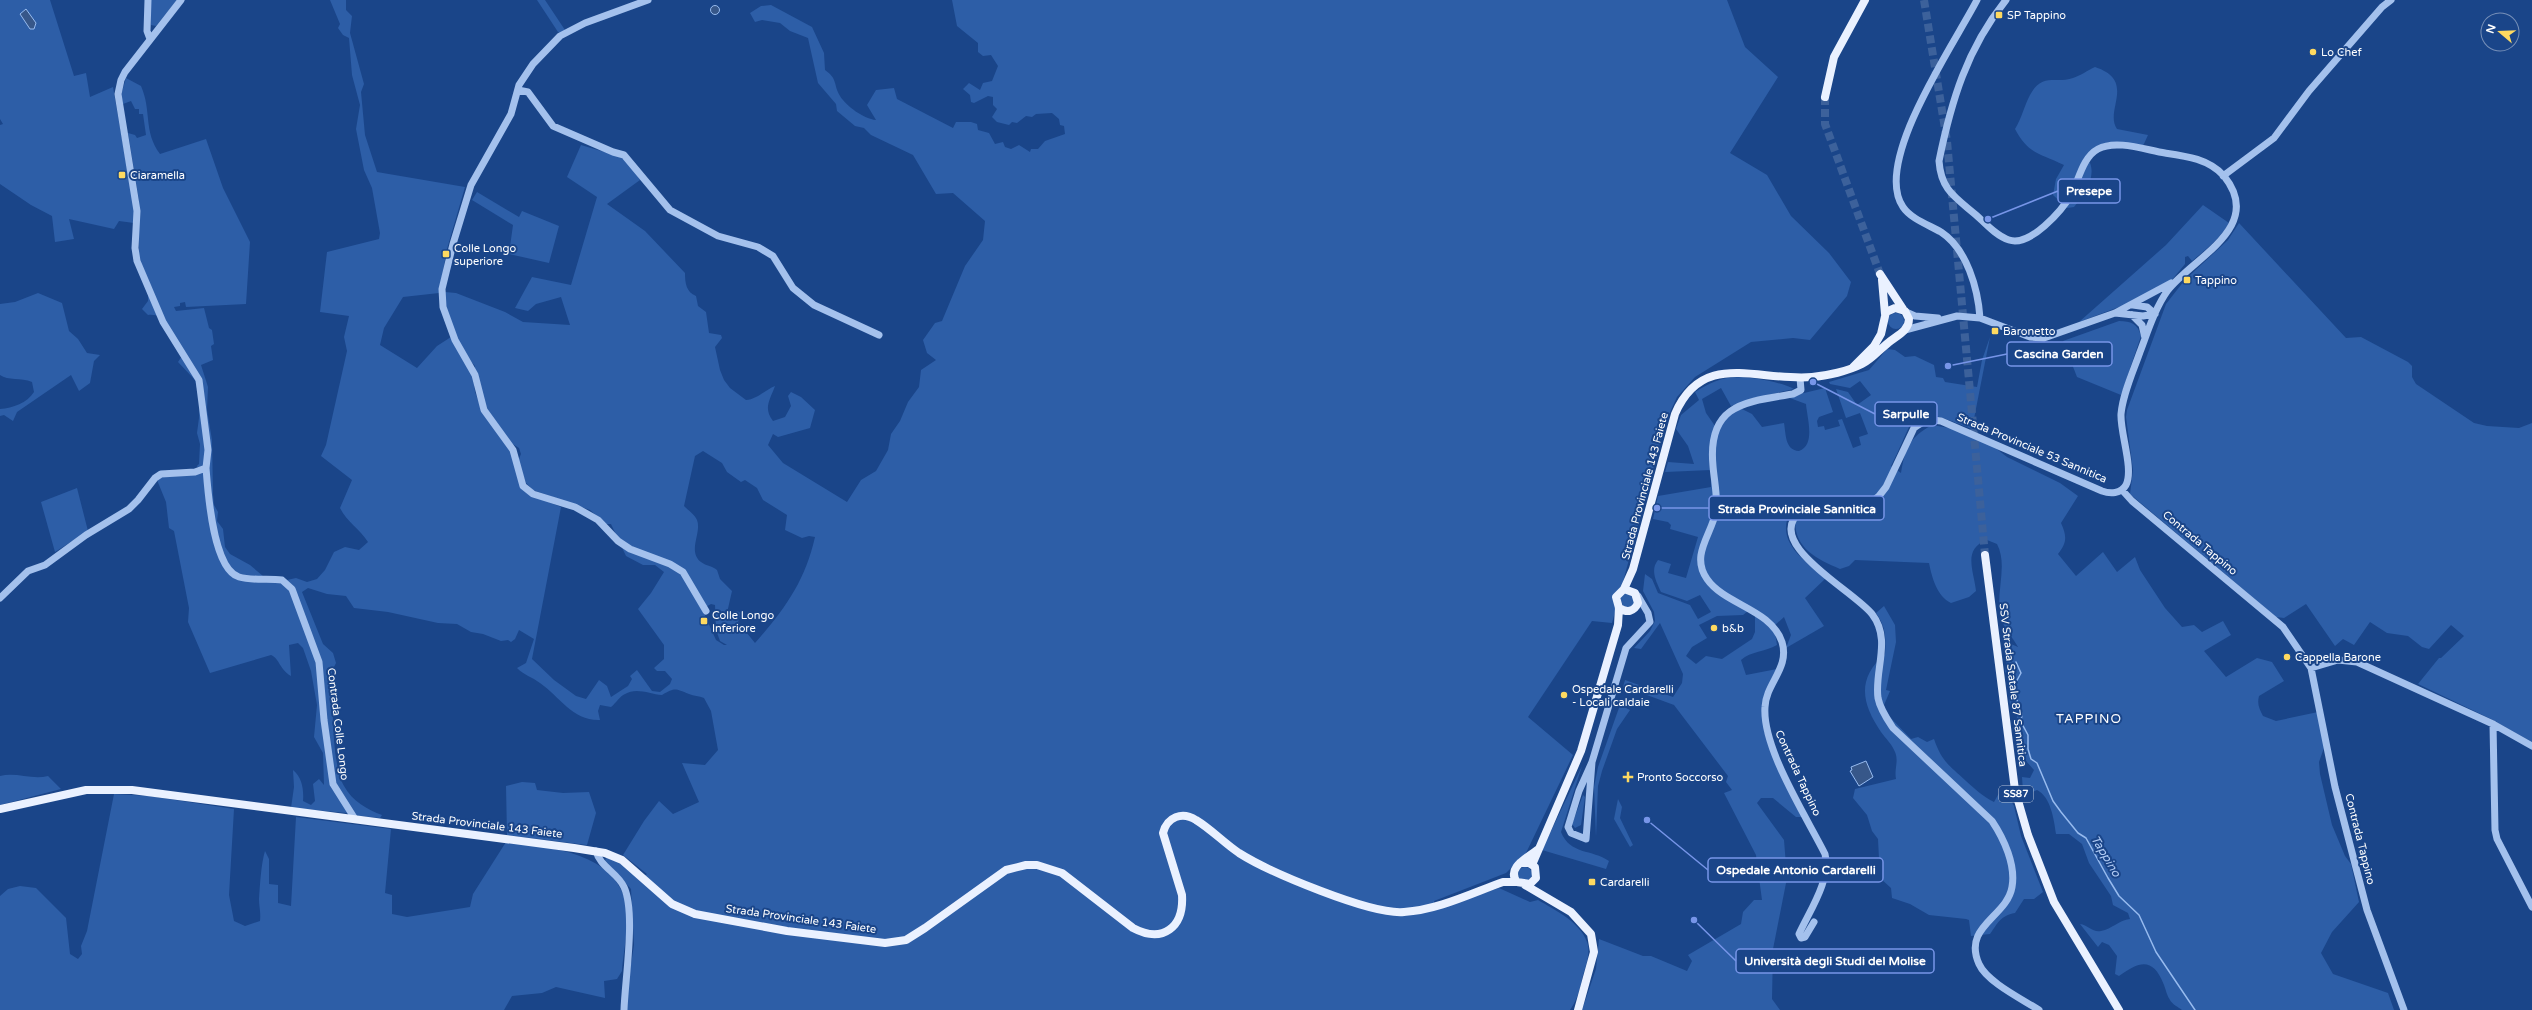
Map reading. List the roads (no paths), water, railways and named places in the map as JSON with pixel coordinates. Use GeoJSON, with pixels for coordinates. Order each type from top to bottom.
{"type":"FeatureCollection","features":[{"type":"Feature","properties":{"kind":"main road"},"geometry":{"type":"LineString","coordinates":[[1825,97],[1834,57],[1865,0]]}},
{"type":"Feature","properties":{"kind":"main road"},"geometry":{"type":"LineString","coordinates":[[1853,367],[1874,346],[1884,325],[1885,314],[1880,274],[1904,311],[1909,322],[1903,332],[1890,332],[1884,325]]}},
{"type":"Feature","properties":{"kind":"main road"},"geometry":{"type":"LineString","coordinates":[[1885,314],[1893,308],[1904,311]]}},
{"type":"Feature","properties":{"kind":"main road","name":"Strada Provinciale 143 Faiete"},"geometry":{"type":"LineString","coordinates":[[1618,625],[1638,604],[1631,592],[1633,569],[1673,421],[1687,392],[1703,380],[1727,372],[1800,378],[1814,377],[1853,367],[1862,364],[1875,355],[1903,332]]}},
{"type":"Feature","properties":{"kind":"main road","name":"SSV Strada Statale 87 Sannitica"},"geometry":{"type":"LineString","coordinates":[[1985,555],[2015,790],[2028,835],[2054,902],[2119,1010]]}},
{"type":"Feature","properties":{"kind":"main road","name":"Strada Provinciale 143 Faiete"},"geometry":{"type":"LineString","coordinates":[[1532,865],[1537,850],[1581,751],[1618,625],[1619,608],[1616,597],[1631,592]]}},
{"type":"Feature","properties":{"kind":"main road"},"geometry":{"type":"LineString","coordinates":[[1619,608],[1630,611]]}},
{"type":"Feature","properties":{"kind":"main road","name":"Strada Provinciale 143 Faiete"},"geometry":{"type":"LineString","coordinates":[[0,809],[86,790],[132,790],[596,851],[622,860],[672,904],[695,914],[787,931],[891,943],[906,940],[925,928],[1006,870],[1026,865],[1050,868],[1062,873],[1128,925],[1144,934],[1157,934],[1168,931],[1179,920],[1183,904],[1182,894],[1163,833],[1169,821],[1181,815],[1194,819],[1238,852],[1261,866],[1302,883],[1389,912],[1419,910],[1503,882],[1521,884]]}},
{"type":"Feature","properties":{"kind":"main road","name":"Strada Provinciale 143 Faiete"},"geometry":{"type":"LineString","coordinates":[[1503,882],[1520,863],[1537,850]]}},
{"type":"Feature","properties":{"kind":"main road"},"geometry":{"type":"LineString","coordinates":[[1520,863],[1532,865],[1536,871],[1536,878],[1540,893]]}},
{"type":"Feature","properties":{"kind":"main road"},"geometry":{"type":"LineString","coordinates":[[1514,870],[1513,874],[1521,884],[1540,893],[1570,912],[1585,925],[1594,943],[1594,952],[1578,1010]]}},
{"type":"Feature","properties":{"kind":"main road"},"geometry":{"type":"LineString","coordinates":[[1521,884],[1530,884],[1536,878]]}},
{"type":"Feature","properties":{"kind":"street"},"geometry":{"type":"LineString","coordinates":[[148,0],[147,31],[150,39]]}},
{"type":"Feature","properties":{"kind":"street","name":"Contrada Colle Longo"},"geometry":{"type":"LineString","coordinates":[[181,0],[125,72],[121,80],[118,94],[137,211],[135,248],[137,261],[163,322],[199,380],[202,392],[208,450],[206,468],[212,519],[222,557],[228,570],[240,578],[282,580],[292,588],[319,662],[324,720],[334,784],[355,819]]}},
{"type":"Feature","properties":{"kind":"street"},"geometry":{"type":"LineString","coordinates":[[648,0],[585,23],[560,36],[533,64],[518,90],[511,114],[471,185],[453,244],[442,289],[443,307],[455,340],[475,375],[484,410],[513,450],[523,486],[533,494],[575,507],[598,520],[618,541],[630,549],[670,564],[683,572],[706,611]]}},
{"type":"Feature","properties":{"kind":"street"},"geometry":{"type":"LineString","coordinates":[[1977,0],[1963,28],[1934,75],[1900,151],[1896,174],[1903,207],[1919,220],[1943,234],[1954,244],[1962,257],[1973,280],[1978,300],[1980,318]]}},
{"type":"Feature","properties":{"kind":"street"},"geometry":{"type":"LineString","coordinates":[[2006,0],[1975,45],[1966,65],[1939,162],[1940,176],[1946,189],[1997,234],[2009,241],[2023,241],[2035,234],[2063,206],[2071,194],[2087,159],[2097,149],[2110,144],[2193,158],[2206,163],[2223,176],[2234,196],[2234,225],[2224,238],[2178,279],[2166,294],[2155,314],[2145,340],[2122,408],[2128,474],[2127,483],[2122,490]]}},
{"type":"Feature","properties":{"kind":"street"},"geometry":{"type":"LineString","coordinates":[[2223,176],[2274,138],[2309,91],[2382,7],[2391,0]]}},
{"type":"Feature","properties":{"kind":"street"},"geometry":{"type":"LineString","coordinates":[[518,90],[528,92],[553,126],[613,152],[624,154],[670,210],[718,236],[758,246],[773,256],[793,288],[814,305],[879,336]]}},
{"type":"Feature","properties":{"kind":"street","name":"Strada Provinciale 143 Faiete"},"geometry":{"type":"LineString","coordinates":[[1903,332],[1944,318],[1957,316],[1980,318],[2030,337],[2044,338],[2115,313],[2178,279]]}},
{"type":"Feature","properties":{"kind":"street"},"geometry":{"type":"LineString","coordinates":[[2132,305],[2147,307],[2155,314]]}},
{"type":"Feature","properties":{"kind":"street","name":"Strada Provinciale 143 Faiete"},"geometry":{"type":"LineString","coordinates":[[1904,311],[1915,316],[1944,318]]}},
{"type":"Feature","properties":{"kind":"street","name":"Strada Provinciale 143 Faiete"},"geometry":{"type":"LineString","coordinates":[[2115,313],[2143,316],[2155,314]]}},
{"type":"Feature","properties":{"kind":"street"},"geometry":{"type":"LineString","coordinates":[[2132,315],[2142,324],[2145,340]]}},
{"type":"Feature","properties":{"kind":"street","name":"Contrada Tappino"},"geometry":{"type":"LineString","coordinates":[[1800,378],[1801,390],[1793,394],[1739,404],[1718,424],[1712,448],[1716,511],[1700,560],[1702,572],[1713,586],[1760,616],[1781,640],[1784,661],[1766,699],[1764,718],[1770,742],[1825,854],[1828,864],[1824,878],[1799,934],[1801,938],[1804,937],[1814,922]]}},
{"type":"Feature","properties":{"kind":"street","name":"Strada Provinciale 53 Sannitica"},"geometry":{"type":"LineString","coordinates":[[2039,1010],[1991,978],[1979,964],[1975,949],[1978,934],[2004,904],[2012,889],[2012,874],[2001,835],[1992,822],[1893,728],[1884,715],[1878,698],[1882,644],[1880,629],[1872,614],[1799,552],[1791,537],[1790,523],[1801,510],[1843,509],[1869,504],[1879,496],[1886,486],[1914,428],[1921,422],[1931,419],[1941,421],[2104,492],[2113,493],[2122,490]]}},
{"type":"Feature","properties":{"kind":"street"},"geometry":{"type":"LineString","coordinates":[[0,598],[28,571],[45,565],[86,535],[128,509],[138,500],[155,478],[160,474],[195,472],[206,468]]}},
{"type":"Feature","properties":{"kind":"street","name":"Contrada Tappino"},"geometry":{"type":"LineString","coordinates":[[2122,490],[2138,506],[2283,627],[2311,668],[2335,787],[2367,910],[2404,1010]]}},
{"type":"Feature","properties":{"kind":"street"},"geometry":{"type":"LineString","coordinates":[[1592,762],[1586,839],[1571,833],[1568,826],[1579,791],[1592,762],[1626,648],[1650,622],[1648,613],[1631,592]]}},
{"type":"Feature","properties":{"kind":"street"},"geometry":{"type":"LineString","coordinates":[[1630,611],[1648,613]]}},
{"type":"Feature","properties":{"kind":"street"},"geometry":{"type":"LineString","coordinates":[[2311,668],[2338,660],[2357,662],[2493,724],[2532,746]]}},
{"type":"Feature","properties":{"kind":"street"},"geometry":{"type":"LineString","coordinates":[[2493,724],[2495,830],[2501,846],[2532,907]]}},
{"type":"Feature","properties":{"kind":"street"},"geometry":{"type":"LineString","coordinates":[[596,851],[598,860],[624,886],[630,907],[624,1010]]}},
{"type":"Feature","properties":{"kind":"waterway","name":"Tappino"},"geometry":{"type":"LineString","coordinates":[[2016,662],[2021,673],[2015,684],[2014,692],[2022,714],[2021,722],[2028,735],[2028,749],[2031,759],[2037,763],[2053,801],[2078,833],[2086,838],[2119,896],[2139,915],[2156,952],[2195,1010]]}},
{"type":"Feature","properties":{"kind":"tunnel"},"geometry":{"type":"LineString","coordinates":[[1924,0],[1947,141],[1985,555]]}},
{"type":"Feature","properties":{"kind":"tunnel"},"geometry":{"type":"LineString","coordinates":[[1825,97],[1825,124],[1880,274]]}},
{"type":"Feature","properties":{"kind":"place","name":"SP Tappino"},"geometry":{"type":"Point","coordinates":[1999,15]}},
{"type":"Feature","properties":{"kind":"place","name":"Lo Chef"},"geometry":{"type":"Point","coordinates":[2313,52]}},
{"type":"Feature","properties":{"kind":"place","name":"Ciaramella"},"geometry":{"type":"Point","coordinates":[122,175]}},
{"type":"Feature","properties":{"kind":"place","name":"Presepe"},"geometry":{"type":"Point","coordinates":[1988,219]}},
{"type":"Feature","properties":{"kind":"place","name":"Colle Longo superiore"},"geometry":{"type":"Point","coordinates":[446,254]}},
{"type":"Feature","properties":{"kind":"place","name":"Tappino"},"geometry":{"type":"Point","coordinates":[2187,280]}},
{"type":"Feature","properties":{"kind":"place","name":"Baronetto"},"geometry":{"type":"Point","coordinates":[1995,331]}},
{"type":"Feature","properties":{"kind":"place","name":"Cascina Garden"},"geometry":{"type":"Point","coordinates":[1948,366]}},
{"type":"Feature","properties":{"kind":"place","name":"Sarpulle"},"geometry":{"type":"Point","coordinates":[1813,382]}},
{"type":"Feature","properties":{"kind":"place","name":"Strada Provinciale Sannitica"},"geometry":{"type":"Point","coordinates":[1657,508]}},
{"type":"Feature","properties":{"kind":"place","name":"Colle Longo Inferiore"},"geometry":{"type":"Point","coordinates":[704,621]}},
{"type":"Feature","properties":{"kind":"place","name":"b&b"},"geometry":{"type":"Point","coordinates":[1714,628]}},
{"type":"Feature","properties":{"kind":"place","name":"Cappella Barone"},"geometry":{"type":"Point","coordinates":[2287,657]}},
{"type":"Feature","properties":{"kind":"place","name":"Ospedale Cardarelli - Locali caldaie"},"geometry":{"type":"Point","coordinates":[1564,695]}},
{"type":"Feature","properties":{"kind":"place","name":"Pronto Soccorso"},"geometry":{"type":"Point","coordinates":[1628,777]}},
{"type":"Feature","properties":{"kind":"place","name":"Ospedale Antonio Cardarelli"},"geometry":{"type":"Point","coordinates":[1647,820]}},
{"type":"Feature","properties":{"kind":"place","name":"Cardarelli"},"geometry":{"type":"Point","coordinates":[1592,882]}},
{"type":"Feature","properties":{"kind":"place","name":"Università degli Studi del Molise"},"geometry":{"type":"Point","coordinates":[1694,920]}},
{"type":"Feature","properties":{"kind":"district","name":"TAPPINO"},"geometry":{"type":"Point","coordinates":[2089,719]}}]}
